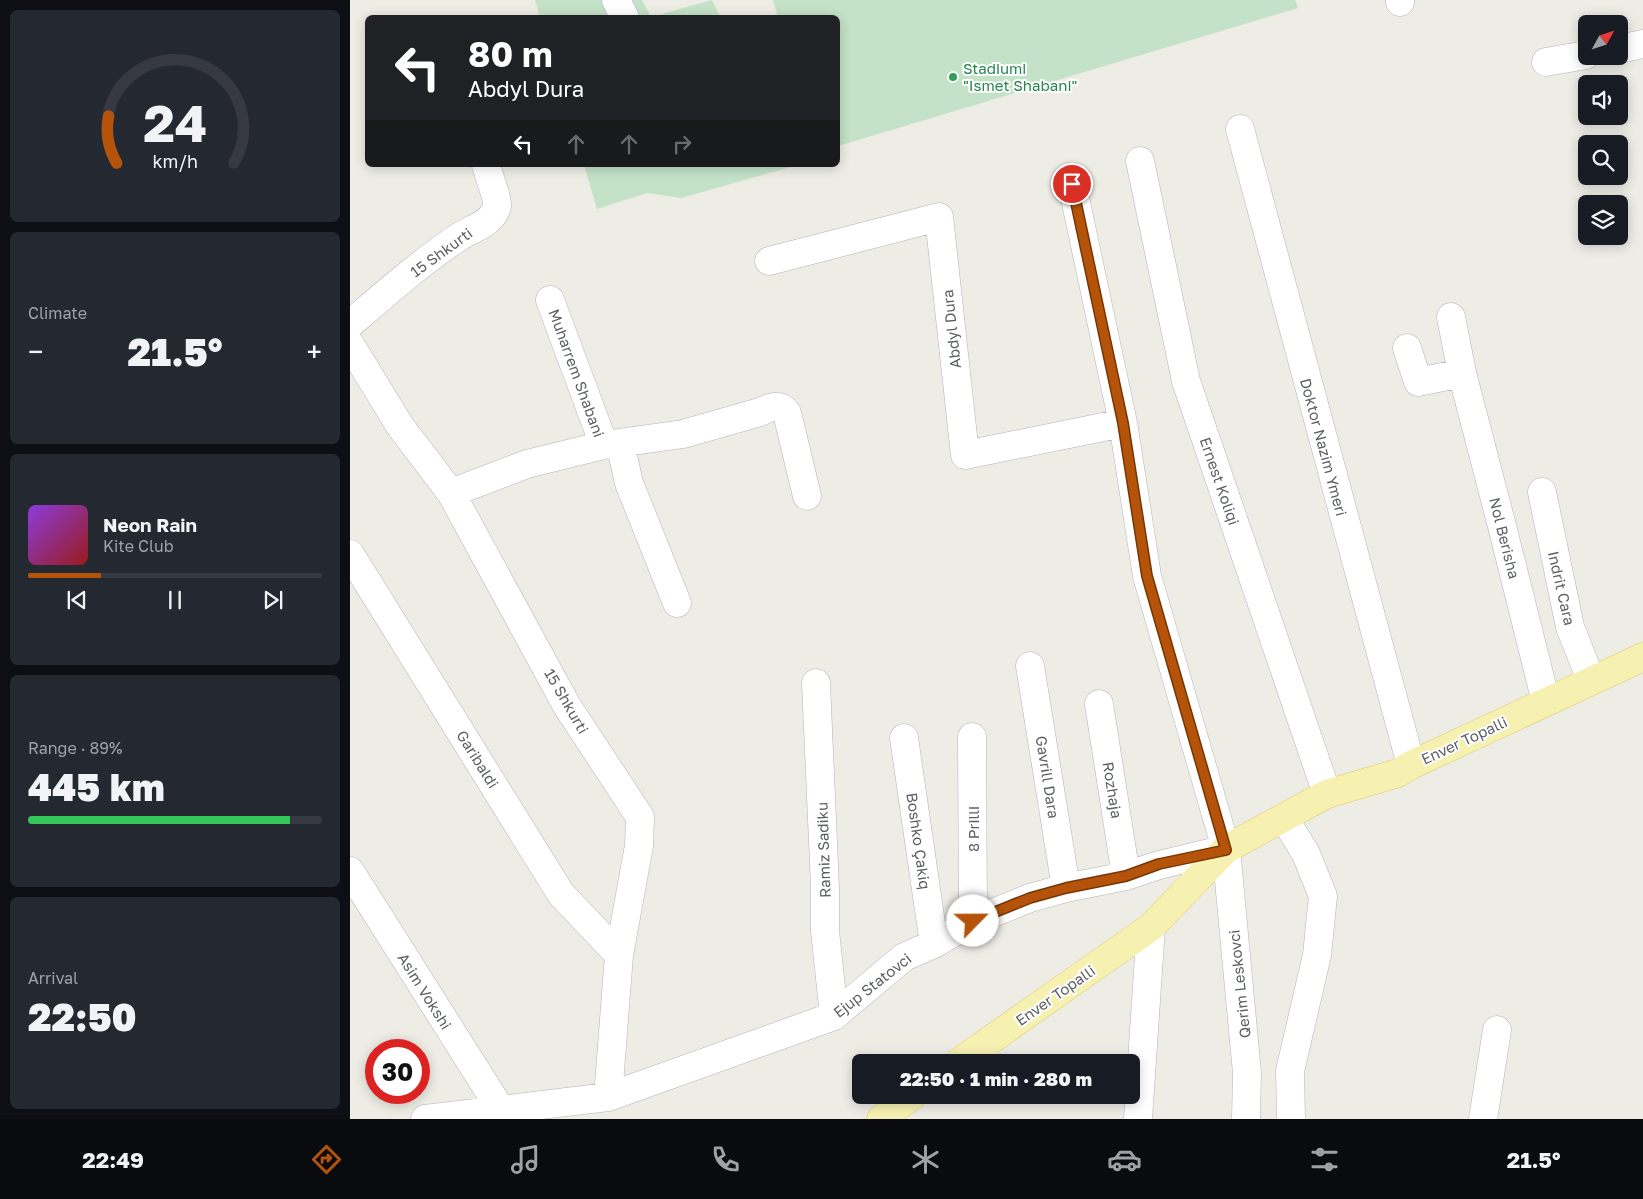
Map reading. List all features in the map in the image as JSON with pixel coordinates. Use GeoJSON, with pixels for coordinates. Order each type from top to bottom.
{"type":"FeatureCollection","features":[{"type":"Feature","properties":{"kind":"main road","name":"Enver Topalli"},"geometry":{"type":"LineString","coordinates":[[970,1054],[1151,927],[1226,850],[1327,794],[1398,773],[1411,765],[1590,680],[1643,657]]}},
{"type":"Feature","properties":{"kind":"main road"},"geometry":{"type":"LineString","coordinates":[[881,1119],[901,1104]]}},
{"type":"Feature","properties":{"kind":"street"},"geometry":{"type":"LineString","coordinates":[[616,0],[624,15]]}},
{"type":"Feature","properties":{"kind":"street"},"geometry":{"type":"LineString","coordinates":[[1628,47],[1643,44]]}},
{"type":"Feature","properties":{"kind":"street"},"geometry":{"type":"LineString","coordinates":[[1546,62],[1578,56]]}},
{"type":"Feature","properties":{"kind":"street","name":"Doktor Nazim Ymeri"},"geometry":{"type":"LineString","coordinates":[[1240,129],[1411,765]]}},
{"type":"Feature","properties":{"kind":"street","name":"Ernest Koliqi"},"geometry":{"type":"LineString","coordinates":[[1140,161],[1186,381],[1327,794]]}},
{"type":"Feature","properties":{"kind":"street","name":"15 Shkurti"},"geometry":{"type":"LineString","coordinates":[[350,324],[432,256],[493,215],[497,205],[487,167]]}},
{"type":"Feature","properties":{"kind":"street"},"geometry":{"type":"LineString","coordinates":[[1072,184],[1123,423],[1147,576],[1226,850]]}},
{"type":"Feature","properties":{"kind":"street","name":"Abdyl Dura"},"geometry":{"type":"LineString","coordinates":[[770,261],[939,217],[965,455],[1123,423]]}},
{"type":"Feature","properties":{"kind":"street","name":"Muharrem Shabani"},"geometry":{"type":"LineString","coordinates":[[550,300],[629,483],[677,603]]}},
{"type":"Feature","properties":{"kind":"street","name":"Nol Berisha"},"geometry":{"type":"LineString","coordinates":[[1451,317],[1462,373],[1546,702]]}},
{"type":"Feature","properties":{"kind":"street","name":"15 Shkurti"},"geometry":{"type":"LineString","coordinates":[[350,344],[400,426],[451,493],[567,706],[640,817],[639,846],[619,955],[608,1097]]}},
{"type":"Feature","properties":{"kind":"street"},"geometry":{"type":"LineString","coordinates":[[1407,348],[1418,382],[1462,373]]}},
{"type":"Feature","properties":{"kind":"street","name":"Muharrem Shabani"},"geometry":{"type":"LineString","coordinates":[[451,493],[527,464],[612,444],[683,434],[780,406],[787,413],[807,496]]}},
{"type":"Feature","properties":{"kind":"street","name":"Indrit Cara"},"geometry":{"type":"LineString","coordinates":[[1542,492],[1570,626],[1590,680]]}},
{"type":"Feature","properties":{"kind":"street","name":"Garibaldi"},"geometry":{"type":"LineString","coordinates":[[350,554],[561,894],[619,955]]}},
{"type":"Feature","properties":{"kind":"street","name":"Gavrill Dara"},"geometry":{"type":"LineString","coordinates":[[1030,666],[1066,888]]}},
{"type":"Feature","properties":{"kind":"street","name":"Ramiz Sadiku"},"geometry":{"type":"LineString","coordinates":[[816,683],[825,887],[825,931],[834,1016]]}},
{"type":"Feature","properties":{"kind":"street","name":"Rozhaja"},"geometry":{"type":"LineString","coordinates":[[1099,704],[1126,876]]}},
{"type":"Feature","properties":{"kind":"street","name":"8 Prilli"},"geometry":{"type":"LineString","coordinates":[[972,737],[973,921]]}},
{"type":"Feature","properties":{"kind":"street","name":"Boshko Çakiq"},"geometry":{"type":"LineString","coordinates":[[904,738],[934,944]]}},
{"type":"Feature","properties":{"kind":"street"},"geometry":{"type":"LineString","coordinates":[[1284,818],[1306,854],[1323,896],[1317,955],[1290,1071],[1291,1119]]}},
{"type":"Feature","properties":{"kind":"street","name":"Ejup Statovci"},"geometry":{"type":"LineString","coordinates":[[425,1119],[608,1097],[834,1016],[904,956],[934,944],[973,921],[1030,898],[1066,888],[1126,876],[1159,864],[1226,850]]}},
{"type":"Feature","properties":{"kind":"street","name":"Qerim Leskovci"},"geometry":{"type":"LineString","coordinates":[[1226,850],[1247,1073],[1246,1119]]}},
{"type":"Feature","properties":{"kind":"street","name":"Asim Vokshi"},"geometry":{"type":"LineString","coordinates":[[350,871],[501,1110]]}},
{"type":"Feature","properties":{"kind":"street"},"geometry":{"type":"LineString","coordinates":[[1138,1119],[1151,927]]}},
{"type":"Feature","properties":{"kind":"street"},"geometry":{"type":"LineString","coordinates":[[1483,1119],[1497,1030]]}},
{"type":"Feature","properties":{"kind":"green space"},"geometry":{"type":"Polygon","coordinates":[[[535,0],[642,0],[650,15],[539,15],[535,0]]]}},
{"type":"Feature","properties":{"kind":"green space"},"geometry":{"type":"Polygon","coordinates":[[[712,0],[719,15],[658,15],[712,0]]]}},
{"type":"Feature","properties":{"kind":"green space","name":"Stadiumi \"Ismet Shabani\""},"geometry":{"type":"Polygon","coordinates":[[[773,0],[1295,0],[1298,8],[840,145],[840,15],[777,15],[773,0]]]}},
{"type":"Feature","properties":{"kind":"green space"},"geometry":{"type":"Polygon","coordinates":[[[585,167],[790,167],[681,198],[647,193],[597,209],[585,167]]]}},
{"type":"Feature","properties":{"kind":"place","name":"Stadiumi \"Ismet Shabani\""},"geometry":{"type":"Point","coordinates":[953,77]}},
{"type":"Feature","properties":{"kind":"route"},"geometry":{"type":"LineString","coordinates":[[973,921],[1030,898],[1066,888],[1126,876],[1159,864],[1226,850],[1147,576],[1123,423],[1072,184]]}}]}
